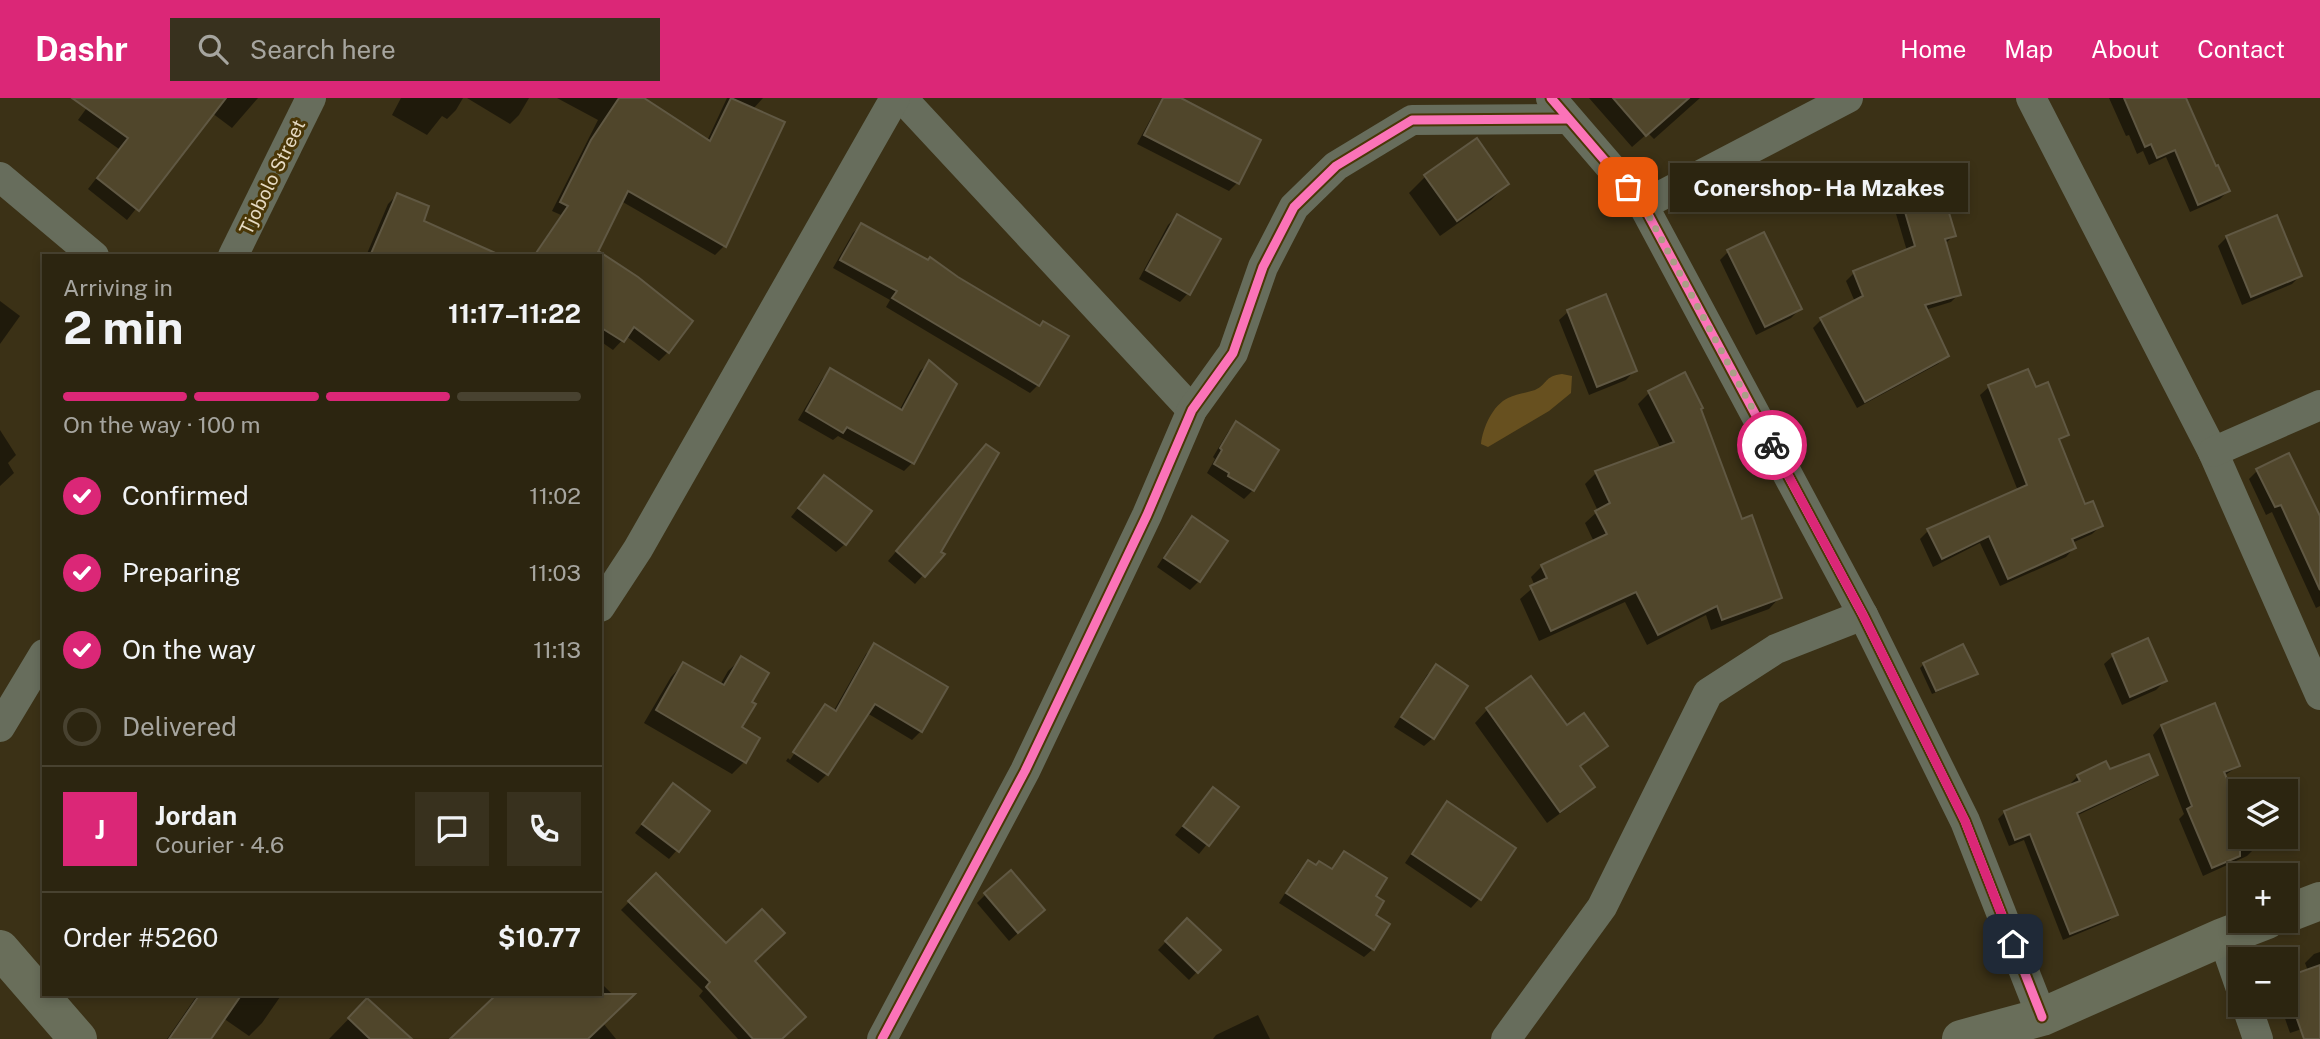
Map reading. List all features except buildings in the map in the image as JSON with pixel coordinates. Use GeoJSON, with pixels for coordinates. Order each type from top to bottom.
{"type":"FeatureCollection","features":[{"type":"Feature","properties":{"kind":"street","name":"Tjobolo Street"},"geometry":{"type":"LineString","coordinates":[[234,254],[311,98]]}},
{"type":"Feature","properties":{"kind":"street"},"geometry":{"type":"LineString","coordinates":[[602,604],[638,549],[895,98]]}},
{"type":"Feature","properties":{"kind":"street"},"geometry":{"type":"LineString","coordinates":[[902,98],[1192,410]]}},
{"type":"Feature","properties":{"kind":"street"},"geometry":{"type":"LineString","coordinates":[[1643,205],[1848,98]]}},
{"type":"Feature","properties":{"kind":"street"},"geometry":{"type":"LineString","coordinates":[[2031,98],[2213,452],[2320,695]]}},
{"type":"Feature","properties":{"kind":"street"},"geometry":{"type":"LineString","coordinates":[[882,1039],[1026,771],[1147,515],[1192,410],[1233,353],[1263,267],[1294,207],[1336,166],[1412,120],[1560,108],[1643,205],[1863,615],[1965,821],[2042,1017]]}},
{"type":"Feature","properties":{"kind":"street"},"geometry":{"type":"LineString","coordinates":[[0,177],[92,254]]}},
{"type":"Feature","properties":{"kind":"street"},"geometry":{"type":"LineString","coordinates":[[2213,452],[2320,405]]}},
{"type":"Feature","properties":{"kind":"street"},"geometry":{"type":"LineString","coordinates":[[1506,1039],[1602,907],[1708,693],[1776,649],[1863,615]]}},
{"type":"Feature","properties":{"kind":"street"},"geometry":{"type":"LineString","coordinates":[[0,727],[42,657]]}},
{"type":"Feature","properties":{"kind":"street"},"geometry":{"type":"LineString","coordinates":[[2298,909],[2320,901]]}},
{"type":"Feature","properties":{"kind":"street"},"geometry":{"type":"LineString","coordinates":[[1961,1039],[2042,1017],[2233,933]]}},
{"type":"Feature","properties":{"kind":"street"},"geometry":{"type":"LineString","coordinates":[[2223,937],[2228,951]]}},
{"type":"Feature","properties":{"kind":"street"},"geometry":{"type":"LineString","coordinates":[[0,949],[78,1039]]}},
{"type":"Feature","properties":{"kind":"street"},"geometry":{"type":"LineString","coordinates":[[2250,1017],[2258,1039]]}},
{"type":"Feature","properties":{"kind":"shaded area"},"geometry":{"type":"Polygon","coordinates":[[[1552,376],[1572,376],[1571,393],[1549,411],[1488,447],[1481,444],[1490,417],[1503,401],[1535,390],[1552,376]]]}},
{"type":"Feature","properties":{"kind":"cycle path"},"geometry":{"type":"LineString","coordinates":[[1551,98],[1643,205],[1863,615],[1965,821],[2042,1017]]}},
{"type":"Feature","properties":{"kind":"cycle path"},"geometry":{"type":"LineString","coordinates":[[882,1039],[1025,771],[1147,515],[1192,410],[1233,353],[1263,267],[1294,207],[1336,166],[1412,120],[1568,119]]}},
{"type":"Feature","properties":{"kind":"way so far"},"geometry":{"type":"LineString","coordinates":[[1628,187],[1643,205],[1772,445]]}},
{"type":"Feature","properties":{"kind":"place","name":"Conershop- Ha Mzakes"},"geometry":{"type":"Point","coordinates":[1628,187]}},
{"type":"Feature","properties":{"kind":"route"},"geometry":{"type":"LineString","coordinates":[[1772,445],[1863,615],[1965,821],[2013,944]]}}]}
